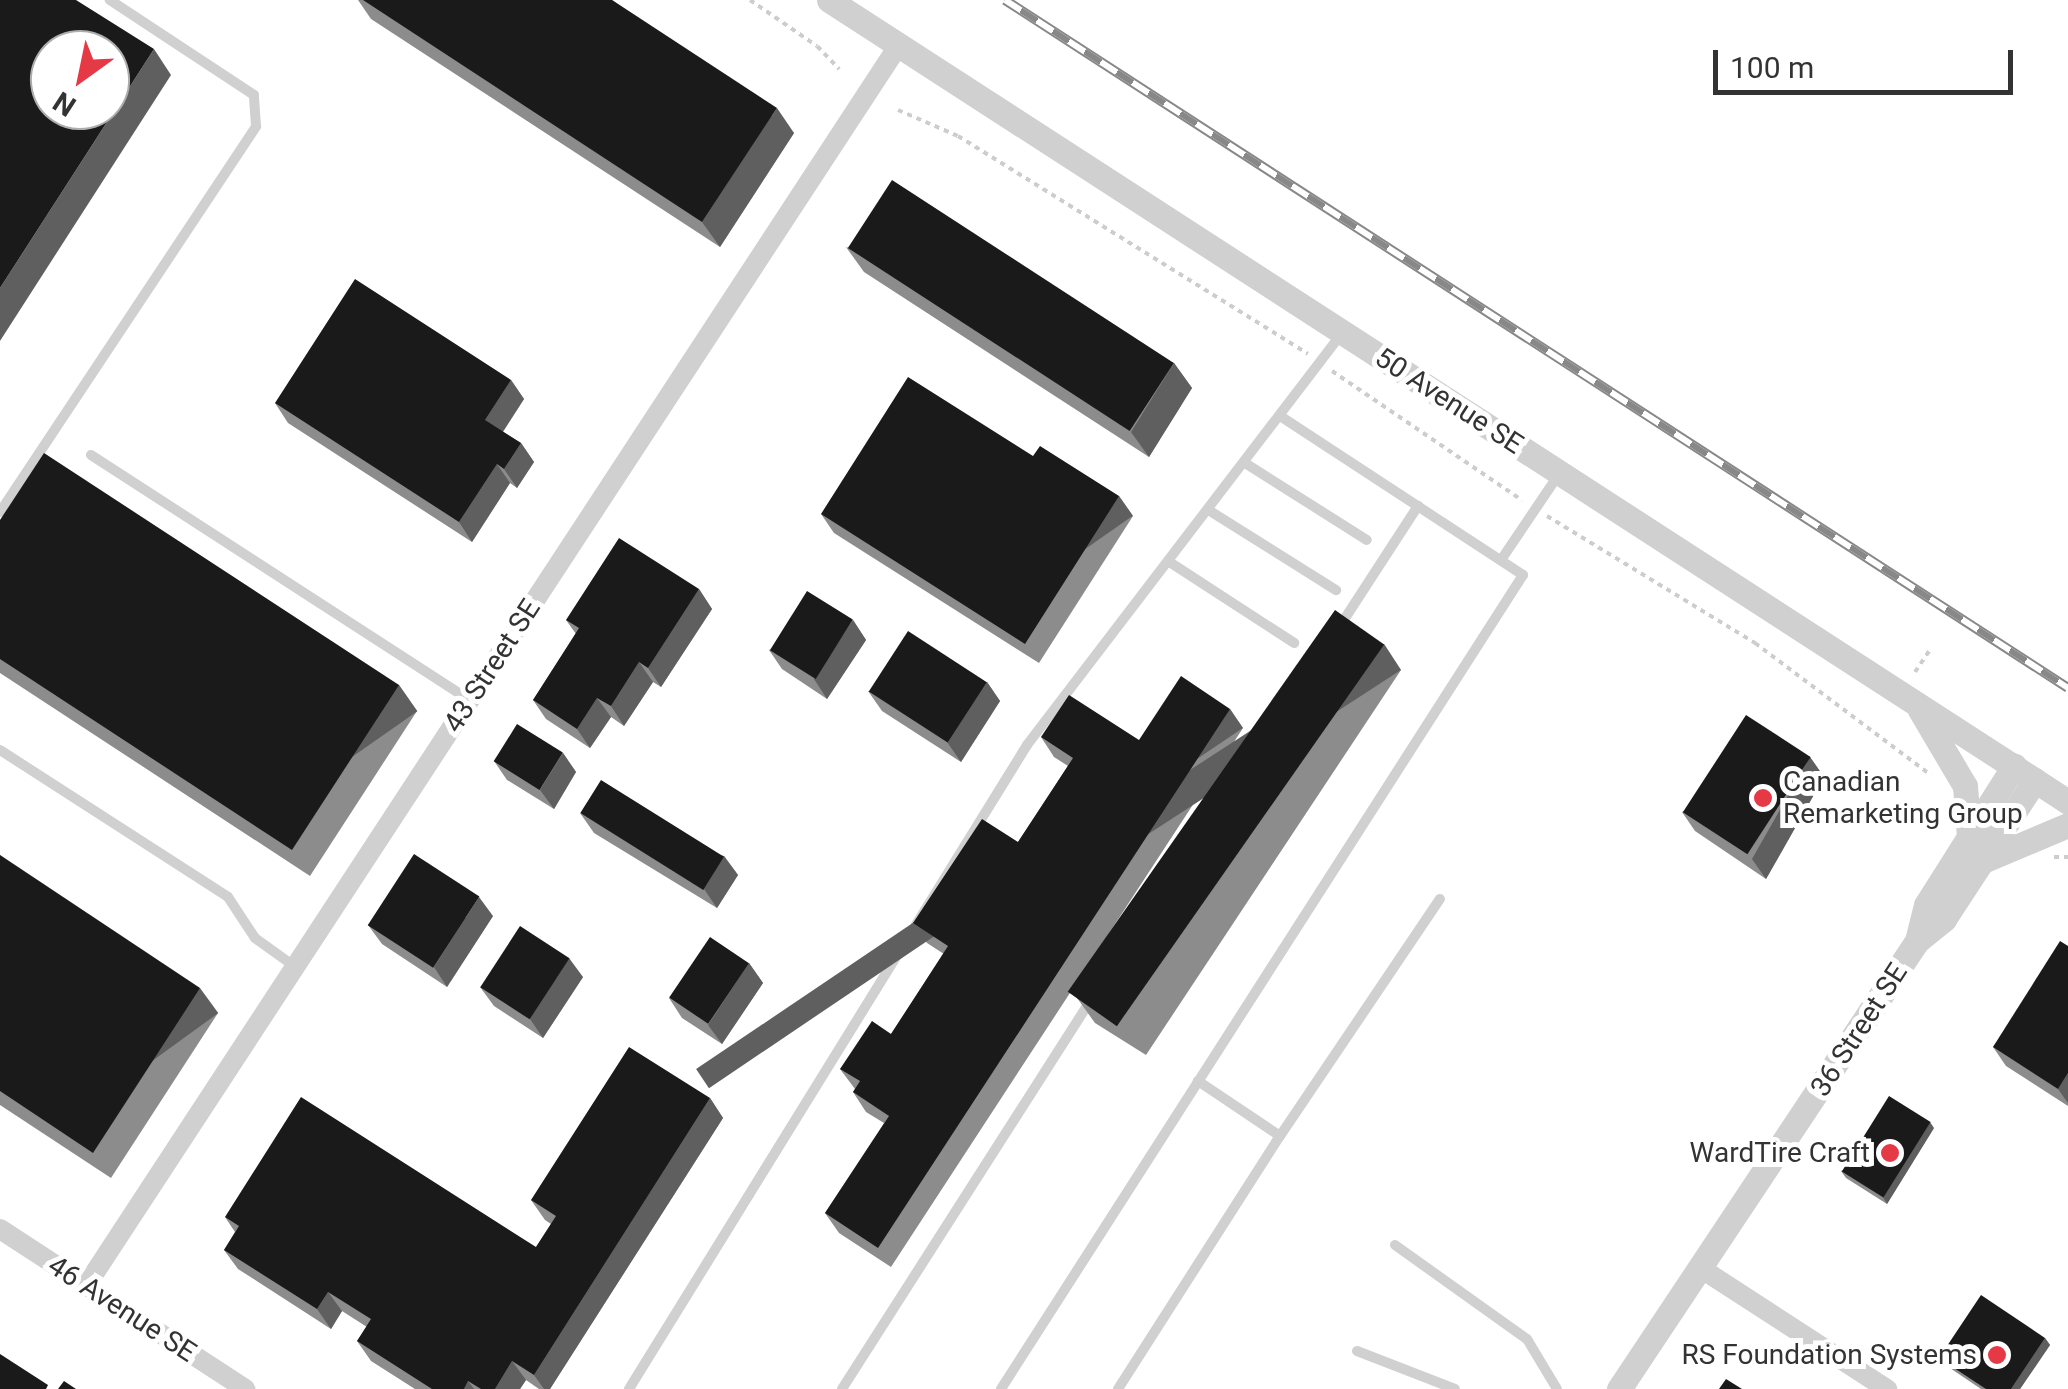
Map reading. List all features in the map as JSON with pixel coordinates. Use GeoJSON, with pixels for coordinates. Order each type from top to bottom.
{"type":"FeatureCollection","features":[{"type":"Feature","properties":{"kind":"street","name":"50 Avenue SE"},"geometry":{"type":"LineString","coordinates":[[829,0],[2068,802]]}},
{"type":"Feature","properties":{"kind":"street","name":"43 Street SE"},"geometry":{"type":"LineString","coordinates":[[86,1286],[898,46]]}},
{"type":"Feature","properties":{"kind":"street"},"geometry":{"type":"LineString","coordinates":[[1914,702],[1965,786],[1968,837]]}},
{"type":"Feature","properties":{"kind":"street","name":"36 Street SE"},"geometry":{"type":"LineString","coordinates":[[1917,941],[1926,905],[1968,837],[2025,773]]}},
{"type":"Feature","properties":{"kind":"street","name":"36 Street SE"},"geometry":{"type":"LineString","coordinates":[[1619,1389],[1917,941],[1944,919],[1981,862],[2025,773]]}},
{"type":"Feature","properties":{"kind":"street"},"geometry":{"type":"LineString","coordinates":[[1981,862],[2068,824]]}},
{"type":"Feature","properties":{"kind":"street","name":"46 Avenue SE"},"geometry":{"type":"LineString","coordinates":[[0,1229],[245,1389]]}},
{"type":"Feature","properties":{"kind":"street"},"geometry":{"type":"LineString","coordinates":[[1702,1269],[1887,1389]]}},
{"type":"Feature","properties":{"kind":"street","name":"36 Street SE"},"geometry":{"type":"LineString","coordinates":[[1637,1389],[1702,1269]]}},
{"type":"Feature","properties":{"kind":"lane"},"geometry":{"type":"LineString","coordinates":[[0,512],[256,126],[254,95],[110,0]]}},
{"type":"Feature","properties":{"kind":"lane"},"geometry":{"type":"LineString","coordinates":[[629,1389],[767,1175],[857,1011],[1027,745],[1171,563],[1342,332]]}},
{"type":"Feature","properties":{"kind":"lane"},"geometry":{"type":"LineString","coordinates":[[1001,1389],[1523,575],[1282,417]]}},
{"type":"Feature","properties":{"kind":"lane"},"geometry":{"type":"LineString","coordinates":[[91,456],[470,700]]}},
{"type":"Feature","properties":{"kind":"lane"},"geometry":{"type":"LineString","coordinates":[[1246,463],[1367,540]]}},
{"type":"Feature","properties":{"kind":"lane"},"geometry":{"type":"LineString","coordinates":[[1502,560],[1560,472]]}},
{"type":"Feature","properties":{"kind":"lane"},"geometry":{"type":"LineString","coordinates":[[1337,630],[1418,506]]}},
{"type":"Feature","properties":{"kind":"lane"},"geometry":{"type":"LineString","coordinates":[[1210,511],[1336,590]]}},
{"type":"Feature","properties":{"kind":"lane"},"geometry":{"type":"LineString","coordinates":[[1171,563],[1294,643]]}},
{"type":"Feature","properties":{"kind":"lane"},"geometry":{"type":"LineString","coordinates":[[0,750],[228,897],[255,938],[295,967]]}},
{"type":"Feature","properties":{"kind":"lane"},"geometry":{"type":"LineString","coordinates":[[1118,1389],[1280,1136],[1440,898]]}},
{"type":"Feature","properties":{"kind":"lane"},"geometry":{"type":"LineString","coordinates":[[842,1389],[1103,982]]}},
{"type":"Feature","properties":{"kind":"lane"},"geometry":{"type":"LineString","coordinates":[[1198,1081],[1280,1136]]}},
{"type":"Feature","properties":{"kind":"lane"},"geometry":{"type":"LineString","coordinates":[[1394,1245],[1527,1339],[1557,1389]]}},
{"type":"Feature","properties":{"kind":"lane"},"geometry":{"type":"LineString","coordinates":[[1357,1351],[1455,1389]]}},
{"type":"Feature","properties":{"kind":"path"},"geometry":{"type":"LineString","coordinates":[[750,0],[839,69]]}},
{"type":"Feature","properties":{"kind":"path"},"geometry":{"type":"LineString","coordinates":[[898,110],[958,136],[1321,362],[1369,401],[1755,643],[1803,683],[1886,735],[1938,781]]}},
{"type":"Feature","properties":{"kind":"path"},"geometry":{"type":"LineString","coordinates":[[1915,672],[1930,650]]}},
{"type":"Feature","properties":{"kind":"path"},"geometry":{"type":"LineString","coordinates":[[2054,857],[2068,858]]}},
{"type":"Feature","properties":{"kind":"building"},"geometry":{"type":"Polygon","coordinates":[[[0,0],[76,0],[124,30],[30,30],[30,130],[102,130],[0,288],[0,0]]]}},
{"type":"Feature","properties":{"kind":"building"},"geometry":{"type":"Polygon","coordinates":[[[363,0],[612,0],[777,108],[702,222],[363,0]]]}},
{"type":"Feature","properties":{"kind":"building"},"geometry":{"type":"Polygon","coordinates":[[[130,34],[154,49],[130,86],[130,34]]]}},
{"type":"Feature","properties":{"kind":"building"},"geometry":{"type":"Polygon","coordinates":[[[892,180],[1174,363],[1130,431],[848,248],[892,180]]]}},
{"type":"Feature","properties":{"kind":"building"},"geometry":{"type":"Polygon","coordinates":[[[355,279],[511,380],[485,420],[521,443],[504,469],[497,464],[459,522],[275,403],[355,279]]]}},
{"type":"Feature","properties":{"kind":"building"},"geometry":{"type":"Polygon","coordinates":[[[908,377],[1033,456],[1040,446],[1119,496],[1025,644],[821,514],[908,377]]]}},
{"type":"Feature","properties":{"kind":"building"},"geometry":{"type":"Polygon","coordinates":[[[44,453],[399,685],[292,850],[0,659],[0,520],[44,453]]]}},
{"type":"Feature","properties":{"kind":"building"},"geometry":{"type":"Polygon","coordinates":[[[619,538],[699,589],[648,668],[639,662],[611,706],[597,698],[577,729],[533,700],[579,628],[566,620],[619,538]]]}},
{"type":"Feature","properties":{"kind":"building"},"geometry":{"type":"Polygon","coordinates":[[[807,591],[853,620],[816,679],[770,650],[807,591]]]}},
{"type":"Feature","properties":{"kind":"building"},"geometry":{"type":"Polygon","coordinates":[[[1335,610],[1384,644],[1117,1026],[1068,992],[1335,610]]]}},
{"type":"Feature","properties":{"kind":"building"},"geometry":{"type":"Polygon","coordinates":[[[908,631],[987,682],[948,743],[869,691],[908,631]]]}},
{"type":"Feature","properties":{"kind":"building"},"geometry":{"type":"Polygon","coordinates":[[[1181,676],[1230,709],[878,1248],[825,1213],[889,1116],[853,1092],[860,1081],[840,1069],[872,1021],[891,1034],[948,946],[913,923],[982,819],[1018,842],[1073,758],[1041,737],[1069,695],[1139,740],[1181,676]]]}},
{"type":"Feature","properties":{"kind":"building","name":"Canadian Remarketing Group"},"geometry":{"type":"Polygon","coordinates":[[[1746,715],[1811,757],[1747,854],[1683,812],[1746,715]]]}},
{"type":"Feature","properties":{"kind":"building"},"geometry":{"type":"Polygon","coordinates":[[[517,724],[563,753],[539,790],[494,761],[517,724]]]}},
{"type":"Feature","properties":{"kind":"building"},"geometry":{"type":"Polygon","coordinates":[[[601,780],[724,857],[703,890],[580,813],[601,780]]]}},
{"type":"Feature","properties":{"kind":"building"},"geometry":{"type":"Polygon","coordinates":[[[414,854],[479,896],[433,968],[368,925],[414,854]]]}},
{"type":"Feature","properties":{"kind":"building"},"geometry":{"type":"Polygon","coordinates":[[[0,855],[200,988],[93,1153],[0,1091],[0,855]]]}},
{"type":"Feature","properties":{"kind":"building"},"geometry":{"type":"Polygon","coordinates":[[[520,926],[569,958],[530,1019],[480,987],[520,926]]]}},
{"type":"Feature","properties":{"kind":"building"},"geometry":{"type":"Polygon","coordinates":[[[710,937],[749,963],[708,1024],[669,998],[710,937]]]}},
{"type":"Feature","properties":{"kind":"building"},"geometry":{"type":"Polygon","coordinates":[[[2060,941],[2068,946],[2068,1073],[2058,1089],[1993,1047],[2060,941]]]}},
{"type":"Feature","properties":{"kind":"building"},"geometry":{"type":"Polygon","coordinates":[[[629,1047],[710,1098],[534,1375],[512,1361],[495,1389],[481,1389],[468,1381],[464,1389],[432,1389],[357,1341],[371,1319],[328,1292],[317,1309],[224,1250],[239,1226],[225,1217],[301,1097],[536,1247],[556,1216],[531,1200],[629,1047]]]}},
{"type":"Feature","properties":{"kind":"building","name":"WardTire Craft"},"geometry":{"type":"Polygon","coordinates":[[[1889,1096],[1931,1122],[1883,1197],[1842,1171],[1889,1096]]]}},
{"type":"Feature","properties":{"kind":"building","name":"RS Foundation Systems"},"geometry":{"type":"Polygon","coordinates":[[[1981,1295],[2045,1338],[2011,1389],[1986,1389],[1939,1358],[1981,1295]]]}},
{"type":"Feature","properties":{"kind":"building"},"geometry":{"type":"Polygon","coordinates":[[[0,1354],[48,1385],[46,1389],[0,1389],[0,1354]]]}},
{"type":"Feature","properties":{"kind":"building"},"geometry":{"type":"Polygon","coordinates":[[[1726,1379],[1742,1389],[1719,1389],[1726,1379]]]}},
{"type":"Feature","properties":{"kind":"building"},"geometry":{"type":"Polygon","coordinates":[[[64,1381],[76,1389],[58,1389],[64,1381]]]}},
{"type":"Feature","properties":{"kind":"railway"},"geometry":{"type":"LineString","coordinates":[[1005,0],[2068,688]]}},
{"type":"Feature","properties":{"kind":"place","name":"Canadian Remarketing Group"},"geometry":{"type":"Point","coordinates":[1763,798]}},
{"type":"Feature","properties":{"kind":"place","name":"WardTire Craft"},"geometry":{"type":"Point","coordinates":[1890,1153]}},
{"type":"Feature","properties":{"kind":"place","name":"RS Foundation Systems"},"geometry":{"type":"Point","coordinates":[1997,1355]}}]}
